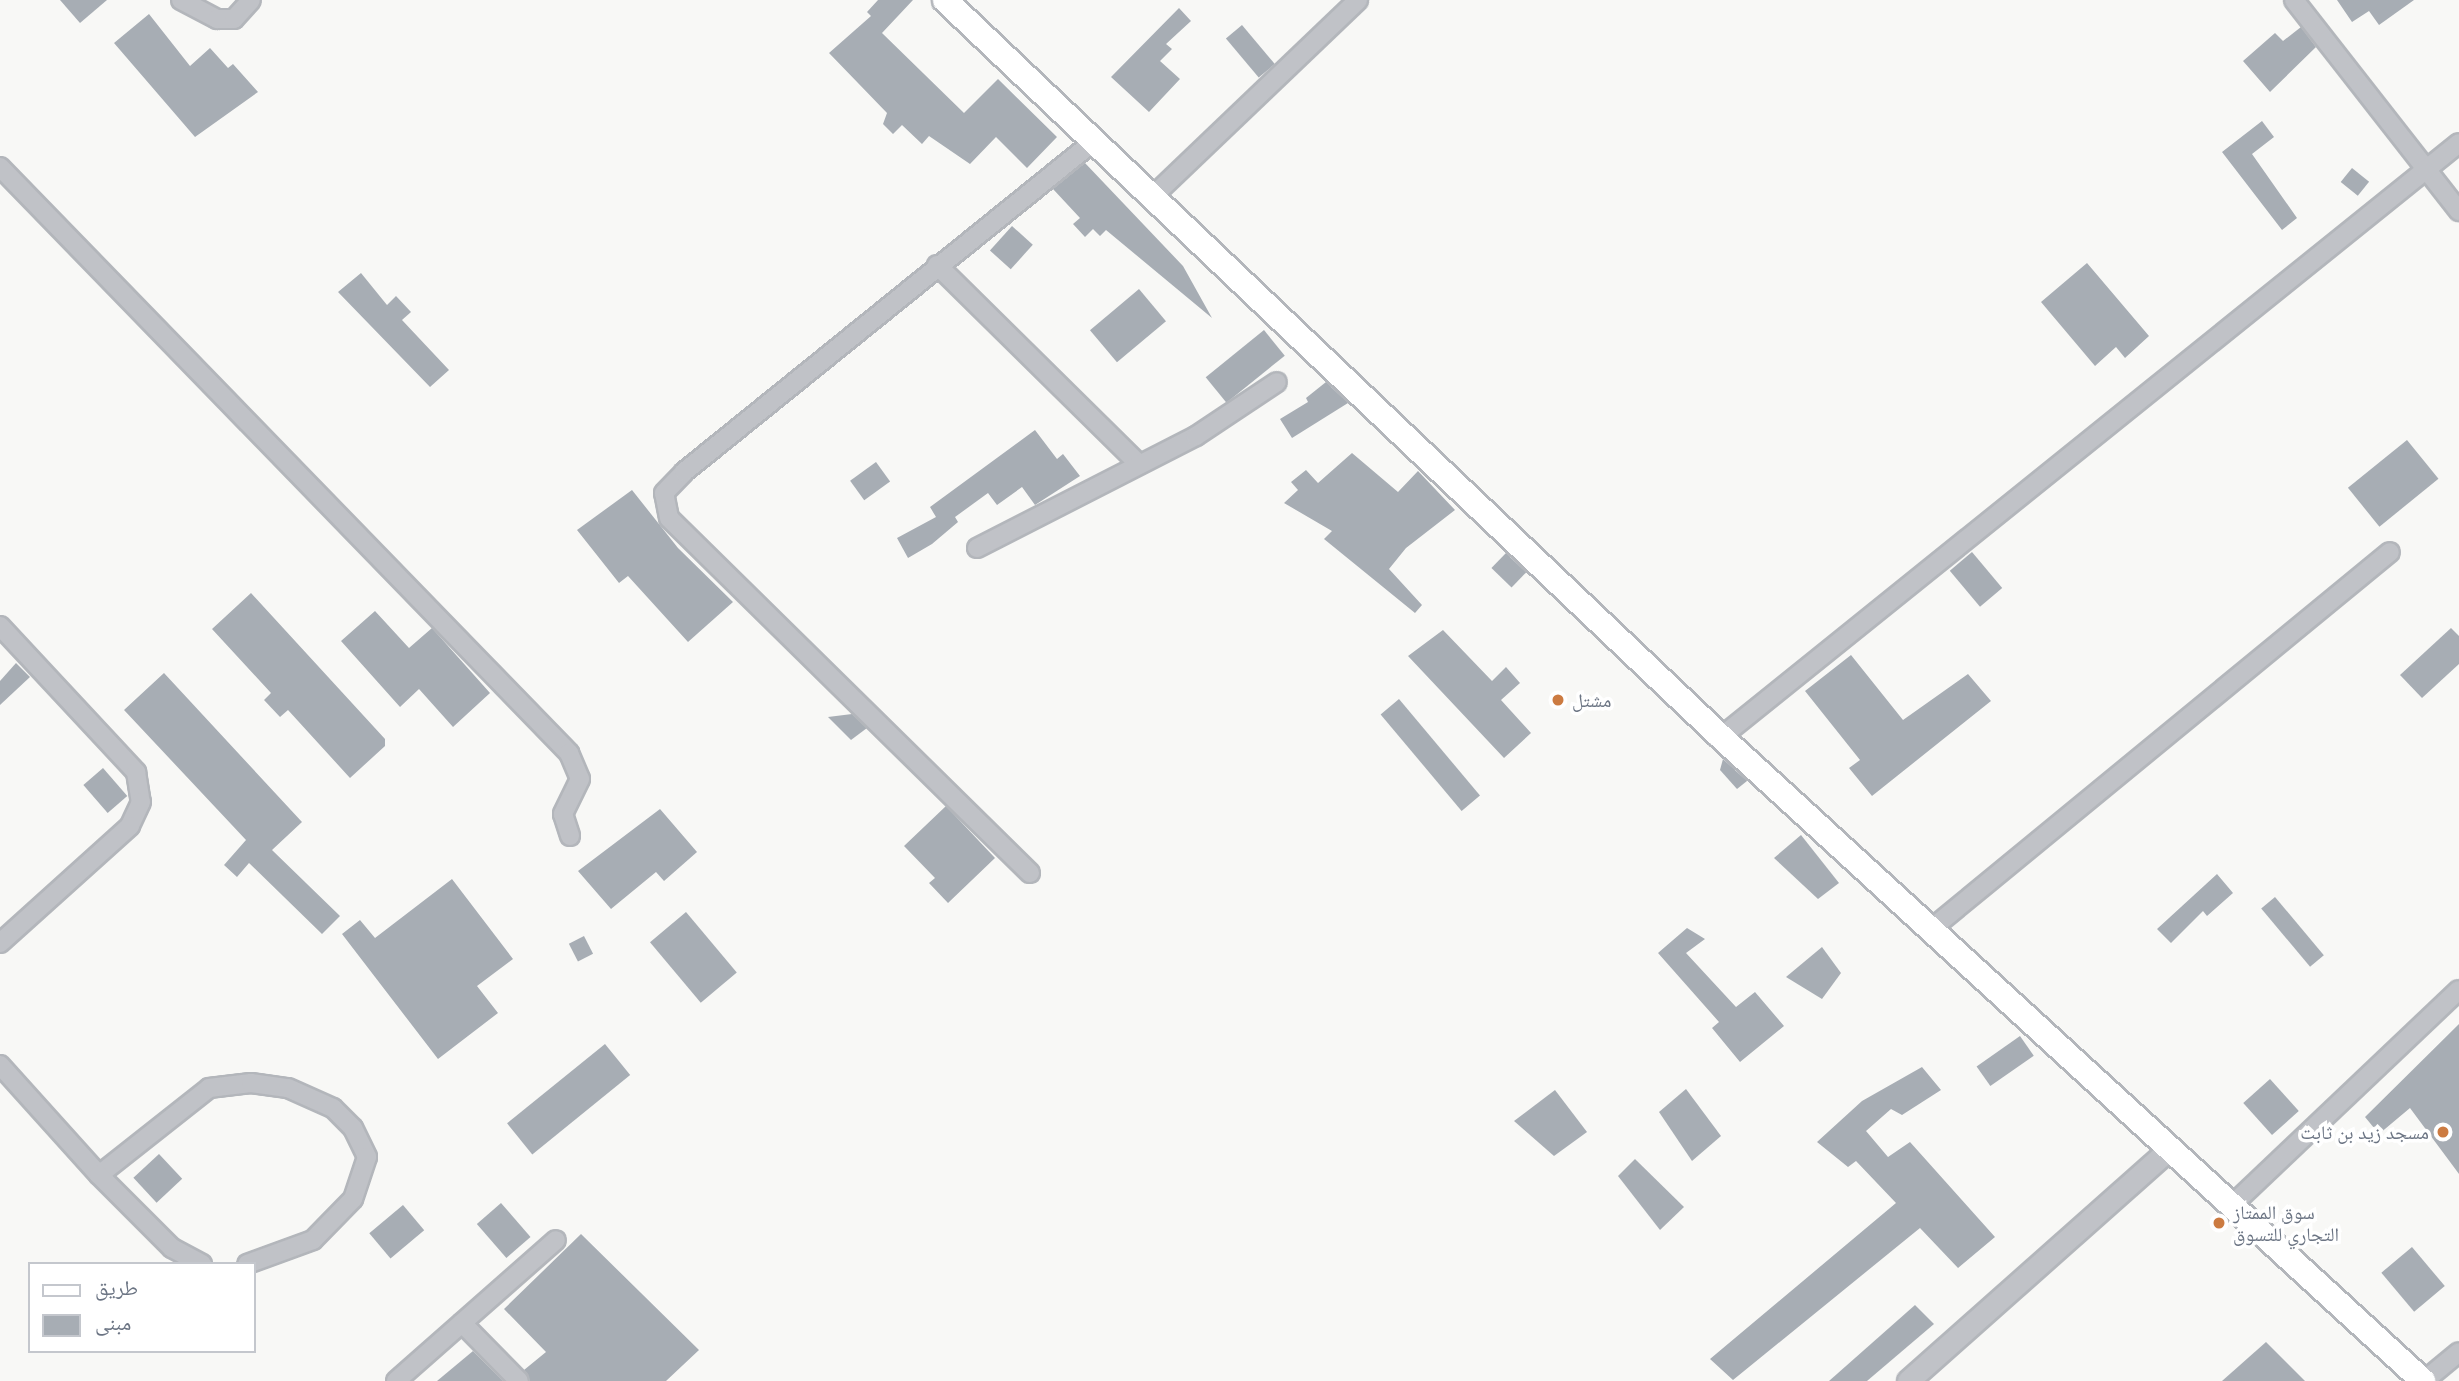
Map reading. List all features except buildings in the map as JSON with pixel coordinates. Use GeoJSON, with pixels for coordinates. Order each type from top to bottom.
{"type":"FeatureCollection","features":[{"type":"Feature","properties":{"kind":"main road"},"geometry":{"type":"LineString","coordinates":[[945,0],[1721,737],[2230,1207],[2424,1381]]}},
{"type":"Feature","properties":{"kind":"street"},"geometry":{"type":"LineString","coordinates":[[181,0],[225,19],[234,19],[251,0]]}},
{"type":"Feature","properties":{"kind":"street"},"geometry":{"type":"LineString","coordinates":[[1152,197],[1358,0]]}},
{"type":"Feature","properties":{"kind":"street"},"geometry":{"type":"LineString","coordinates":[[2294,0],[2459,211]]}},
{"type":"Feature","properties":{"kind":"street"},"geometry":{"type":"LineString","coordinates":[[1030,873],[669,518],[664,494],[684,472],[937,265],[1093,142]]}},
{"type":"Feature","properties":{"kind":"street"},"geometry":{"type":"LineString","coordinates":[[1721,737],[2459,143]]}},
{"type":"Feature","properties":{"kind":"street"},"geometry":{"type":"LineString","coordinates":[[0,167],[569,753],[580,779],[563,814],[570,836]]}},
{"type":"Feature","properties":{"kind":"street"},"geometry":{"type":"LineString","coordinates":[[937,265],[1139,464]]}},
{"type":"Feature","properties":{"kind":"street"},"geometry":{"type":"LineString","coordinates":[[978,548],[1205,430],[1277,382]]}},
{"type":"Feature","properties":{"kind":"street"},"geometry":{"type":"LineString","coordinates":[[1930,930],[2390,552]]}},
{"type":"Feature","properties":{"kind":"street"},"geometry":{"type":"LineString","coordinates":[[0,625],[136,772],[141,802],[130,826],[0,943]]}},
{"type":"Feature","properties":{"kind":"street"},"geometry":{"type":"LineString","coordinates":[[2230,1207],[2459,990]]}},
{"type":"Feature","properties":{"kind":"street"},"geometry":{"type":"LineString","coordinates":[[0,1065],[99,1175],[172,1248],[198,1262]]}},
{"type":"Feature","properties":{"kind":"street"},"geometry":{"type":"LineString","coordinates":[[99,1175],[208,1088],[251,1083],[313,1096],[333,1108],[363,1143],[367,1157],[362,1182],[332,1224],[313,1240],[252,1262]]}},
{"type":"Feature","properties":{"kind":"street"},"geometry":{"type":"LineString","coordinates":[[1908,1381],[2168,1150]]}},
{"type":"Feature","properties":{"kind":"street"},"geometry":{"type":"LineString","coordinates":[[396,1381],[556,1240]]}},
{"type":"Feature","properties":{"kind":"street"},"geometry":{"type":"LineString","coordinates":[[462,1323],[519,1381]]}},
{"type":"Feature","properties":{"kind":"street"},"geometry":{"type":"LineString","coordinates":[[2424,1381],[2459,1352]]}},
{"type":"Feature","properties":{"kind":"place","name":"مشتل"},"geometry":{"type":"Point","coordinates":[1558,700]}},
{"type":"Feature","properties":{"kind":"place","name":"مسجد زيد بن ثابت"},"geometry":{"type":"Point","coordinates":[2443,1132]}},
{"type":"Feature","properties":{"kind":"place","name":"سوق الممتاز التجاري للتسوق"},"geometry":{"type":"Point","coordinates":[2219,1223]}}]}
